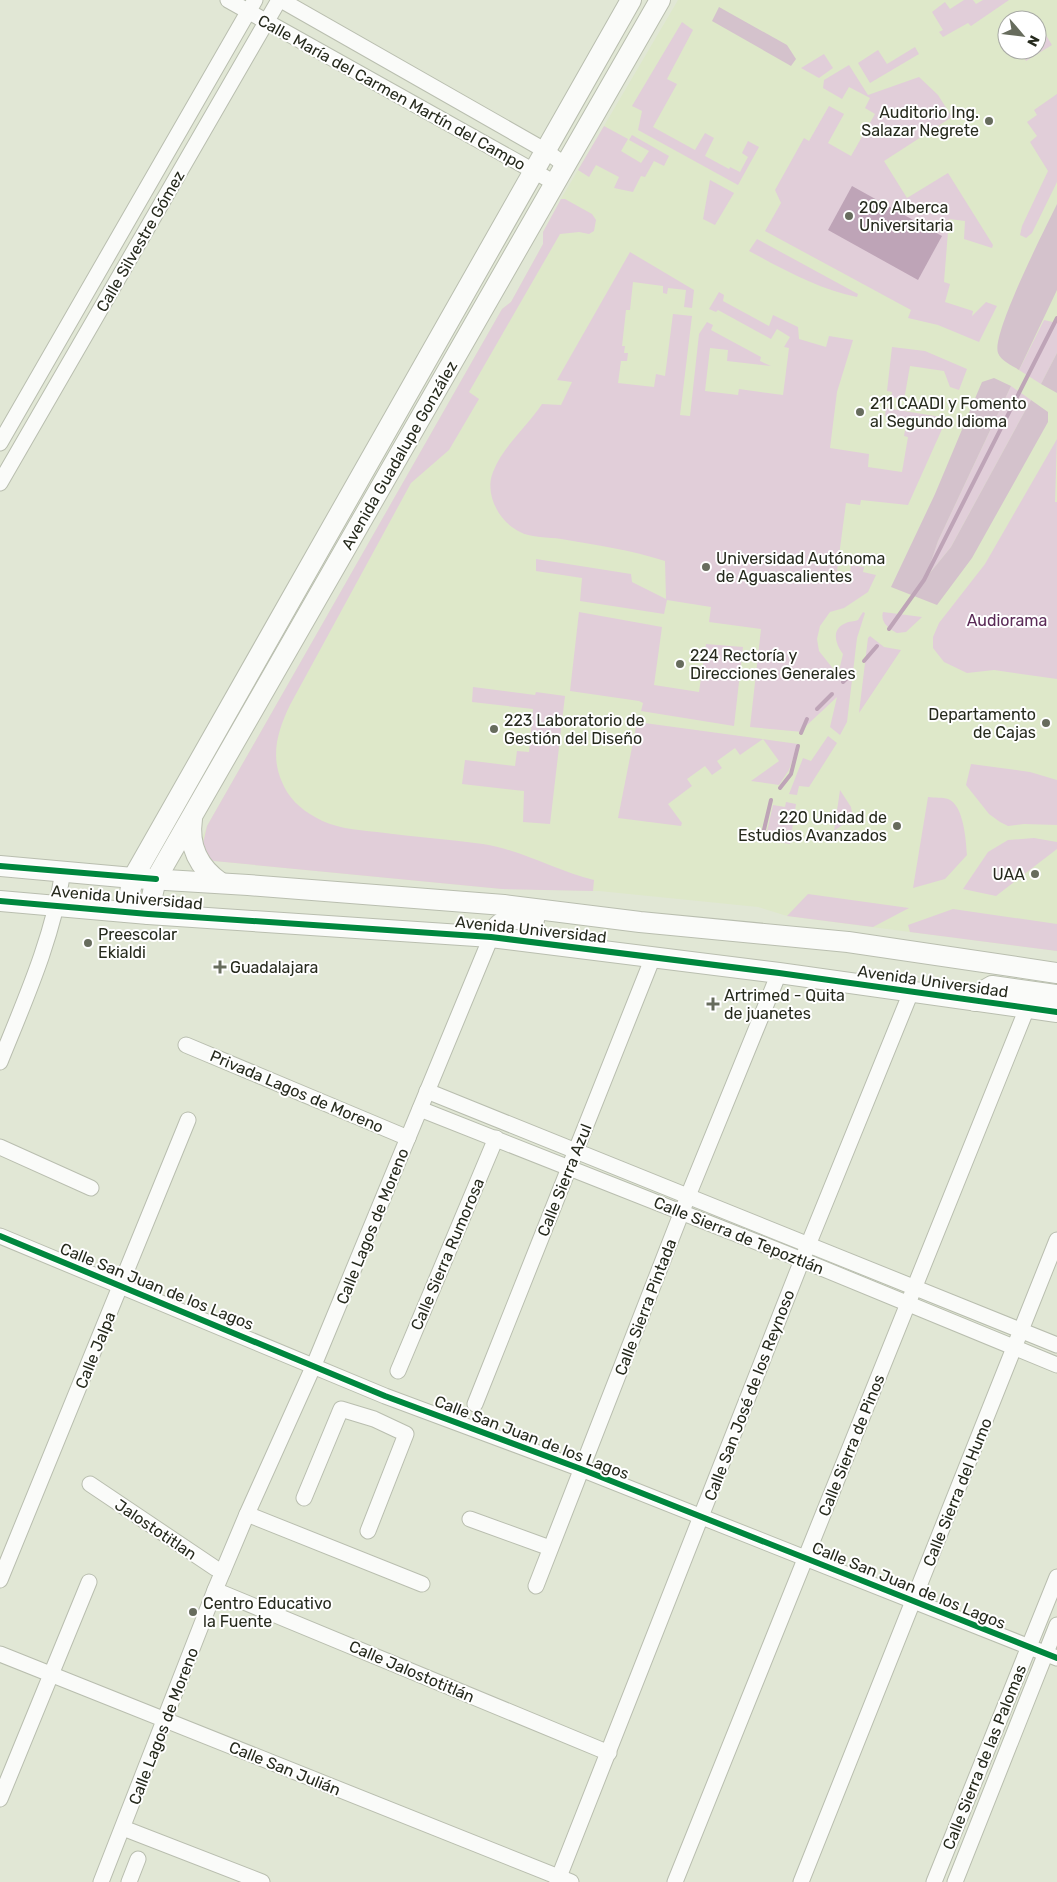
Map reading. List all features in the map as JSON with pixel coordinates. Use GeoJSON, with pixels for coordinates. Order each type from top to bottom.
{"type":"FeatureCollection","features":[{"type":"Feature","properties":{"kind":"main road","name":"Avenida Guadalupe González"},"geometry":{"type":"LineString","coordinates":[[126,912],[133,878],[631,0]]}},
{"type":"Feature","properties":{"kind":"main road","name":"Avenida Guadalupe González"},"geometry":{"type":"LineString","coordinates":[[148,914],[156,879],[660,0]]}},
{"type":"Feature","properties":{"kind":"main road"},"geometry":{"type":"LineString","coordinates":[[207,748],[225,759]]}},
{"type":"Feature","properties":{"kind":"main road"},"geometry":{"type":"LineString","coordinates":[[192,816],[190,835],[195,854],[206,871],[222,883]]}},
{"type":"Feature","properties":{"kind":"main road","name":"Avenida Universidad"},"geometry":{"type":"LineString","coordinates":[[0,866],[133,878],[504,905],[640,922],[848,942],[1057,973]]}},
{"type":"Feature","properties":{"kind":"main road","name":"Avenida Universidad"},"geometry":{"type":"LineString","coordinates":[[0,901],[148,914],[491,937],[779,973],[1057,1012]]}},
{"type":"Feature","properties":{"kind":"main road"},"geometry":{"type":"LineString","coordinates":[[491,937],[500,923],[513,918],[613,929],[640,922]]}},
{"type":"Feature","properties":{"kind":"main road"},"geometry":{"type":"LineString","coordinates":[[975,1001],[985,990],[992,986],[1057,995]]}},
{"type":"Feature","properties":{"kind":"street","name":"Calle María del Carmen Martín del Campo"},"geometry":{"type":"LineString","coordinates":[[228,0],[252,6],[267,22],[555,183]]}},
{"type":"Feature","properties":{"kind":"street","name":"Calle María del Carmen Martín del Campo"},"geometry":{"type":"LineString","coordinates":[[280,0],[546,151],[565,165]]}},
{"type":"Feature","properties":{"kind":"street","name":"Calle Silvestre Gómez"},"geometry":{"type":"LineString","coordinates":[[0,483],[280,0]]}},
{"type":"Feature","properties":{"kind":"street","name":"Calle Silvestre Gómez"},"geometry":{"type":"LineString","coordinates":[[0,443],[252,6]]}},
{"type":"Feature","properties":{"kind":"street"},"geometry":{"type":"LineString","coordinates":[[175,139],[193,150]]}},
{"type":"Feature","properties":{"kind":"street"},"geometry":{"type":"LineString","coordinates":[[0,1062],[34,978],[58,905],[63,871]]}},
{"type":"Feature","properties":{"kind":"street","name":"Calle Lagos de Moreno"},"geometry":{"type":"LineString","coordinates":[[102,1882],[215,1590],[314,1365],[491,937]]}},
{"type":"Feature","properties":{"kind":"street","name":"Calle Sierra Azul"},"geometry":{"type":"LineString","coordinates":[[475,1404],[653,957]]}},
{"type":"Feature","properties":{"kind":"street","name":"Calle Sierra Pintada"},"geometry":{"type":"LineString","coordinates":[[536,1586],[688,1196],[779,973]]}},
{"type":"Feature","properties":{"kind":"street","name":"Calle San José de los Reynoso"},"geometry":{"type":"LineString","coordinates":[[562,1880],[609,1753],[802,1260],[911,992]]}},
{"type":"Feature","properties":{"kind":"street","name":"Calle Sierra de Pinos"},"geometry":{"type":"LineString","coordinates":[[675,1882],[1027,1008]]}},
{"type":"Feature","properties":{"kind":"street","name":"Privada Lagos de Moreno"},"geometry":{"type":"LineString","coordinates":[[186,1045],[408,1138]]}},
{"type":"Feature","properties":{"kind":"street","name":"Calle Sierra de Tepoztlán"},"geometry":{"type":"LineString","coordinates":[[427,1091],[1057,1345]]}},
{"type":"Feature","properties":{"kind":"street","name":"Calle Sierra de Tepoztlán"},"geometry":{"type":"LineString","coordinates":[[420,1109],[570,1166],[1057,1365]]}},
{"type":"Feature","properties":{"kind":"street","name":"Calle Jalpa"},"geometry":{"type":"LineString","coordinates":[[0,1580],[188,1120]]}},
{"type":"Feature","properties":{"kind":"street","name":"Calle Sierra Rumorosa"},"geometry":{"type":"LineString","coordinates":[[398,1371],[496,1138]]}},
{"type":"Feature","properties":{"kind":"street"},"geometry":{"type":"LineString","coordinates":[[0,1147],[90,1188]]}},
{"type":"Feature","properties":{"kind":"street","name":"Calle San Juan de los Lagos"},"geometry":{"type":"LineString","coordinates":[[0,1236],[385,1396],[581,1470],[1052,1655]]}},
{"type":"Feature","properties":{"kind":"street","name":"Calle Sierra del Humo"},"geometry":{"type":"LineString","coordinates":[[801,1882],[1057,1240]]}},
{"type":"Feature","properties":{"kind":"street"},"geometry":{"type":"LineString","coordinates":[[356,1413],[367,1388]]}},
{"type":"Feature","properties":{"kind":"street"},"geometry":{"type":"LineString","coordinates":[[374,1419],[385,1396]]}},
{"type":"Feature","properties":{"kind":"street"},"geometry":{"type":"LineString","coordinates":[[304,1498],[342,1409],[374,1419],[406,1434],[368,1531]]}},
{"type":"Feature","properties":{"kind":"street","name":"Jalostotitlan"},"geometry":{"type":"LineString","coordinates":[[90,1484],[223,1571]]}},
{"type":"Feature","properties":{"kind":"street"},"geometry":{"type":"LineString","coordinates":[[247,1514],[422,1584]]}},
{"type":"Feature","properties":{"kind":"street"},"geometry":{"type":"LineString","coordinates":[[470,1519],[550,1548]]}},
{"type":"Feature","properties":{"kind":"street","name":"Calle Sierra de las Palomas"},"geometry":{"type":"LineString","coordinates":[[934,1882],[1057,1577]]}},
{"type":"Feature","properties":{"kind":"street"},"geometry":{"type":"LineString","coordinates":[[0,1799],[89,1582]]}},
{"type":"Feature","properties":{"kind":"street","name":"Calle Jalostotitlán"},"geometry":{"type":"LineString","coordinates":[[215,1590],[609,1753]]}},
{"type":"Feature","properties":{"kind":"street","name":"Calle Sierra de las Palomas"},"geometry":{"type":"LineString","coordinates":[[955,1882],[1052,1655],[1057,1625]]}},
{"type":"Feature","properties":{"kind":"street","name":"Calle San Julián"},"geometry":{"type":"LineString","coordinates":[[0,1654],[562,1880]]}},
{"type":"Feature","properties":{"kind":"street"},"geometry":{"type":"LineString","coordinates":[[123,1828],[262,1882]]}},
{"type":"Feature","properties":{"kind":"street"},"geometry":{"type":"LineString","coordinates":[[128,1882],[138,1859]]}},
{"type":"Feature","properties":{"kind":"shaded area","name":"Universidad Autónoma de Aguascalientes"},"geometry":{"type":"Polygon","coordinates":[[[678,0],[1057,0],[1057,951],[787,916],[758,907],[599,891],[502,889],[214,861],[202,838],[207,826],[502,309],[511,302],[543,244],[543,232],[678,0]]]}},
{"type":"Feature","properties":{"kind":"shaded area"},"geometry":{"type":"Polygon","coordinates":[[[719,7],[787,45],[796,59],[791,66],[712,21],[719,7]]]}},
{"type":"Feature","properties":{"kind":"shaded area"},"geometry":{"type":"Polygon","coordinates":[[[852,186],[942,236],[918,280],[828,230],[852,186]]]}},
{"type":"Feature","properties":{"kind":"shaded area"},"geometry":{"type":"Polygon","coordinates":[[[1057,204],[1057,290],[1019,370],[1004,361],[1000,356],[998,353],[998,342],[1011,304],[1057,204]]]}},
{"type":"Feature","properties":{"kind":"shaded area"},"geometry":{"type":"Polygon","coordinates":[[[1057,353],[1057,393],[1041,384],[1057,353]]]}},
{"type":"Feature","properties":{"kind":"shaded area"},"geometry":{"type":"Polygon","coordinates":[[[994,378],[1011,386],[938,541],[925,579],[951,547],[1031,400],[1048,412],[1048,422],[972,558],[937,605],[891,587],[935,494],[982,382],[994,378]]]}},
{"type":"Feature","properties":{"kind":"green space"},"geometry":{"type":"Polygon","coordinates":[[[964,0],[973,0],[976,4],[983,0],[1009,0],[971,26],[968,23],[943,37],[939,32],[943,30],[932,12],[945,2],[950,9],[964,0]]]}},
{"type":"Feature","properties":{"kind":"green space"},"geometry":{"type":"Polygon","coordinates":[[[682,22],[693,30],[667,79],[677,84],[653,127],[695,150],[705,133],[714,138],[705,156],[729,169],[730,167],[740,172],[748,157],[742,153],[748,141],[759,147],[738,185],[638,130],[642,111],[632,106],[682,22]]]}},
{"type":"Feature","properties":{"kind":"green space"},"geometry":{"type":"Polygon","coordinates":[[[1047,37],[1052,45],[1047,48],[1047,37]]]}},
{"type":"Feature","properties":{"kind":"green space"},"geometry":{"type":"Polygon","coordinates":[[[915,47],[919,54],[870,83],[858,63],[878,50],[887,64],[915,47]]]}},
{"type":"Feature","properties":{"kind":"green space"},"geometry":{"type":"Polygon","coordinates":[[[824,54],[833,68],[819,78],[801,68],[824,54]]]}},
{"type":"Feature","properties":{"kind":"green space"},"geometry":{"type":"Polygon","coordinates":[[[849,65],[868,95],[919,77],[938,95],[952,117],[884,161],[907,198],[948,173],[993,245],[992,248],[964,239],[965,221],[949,219],[944,282],[950,284],[945,302],[973,311],[972,316],[986,302],[997,306],[979,342],[938,325],[908,318],[911,310],[765,231],[781,203],[775,190],[804,138],[809,141],[829,106],[844,114],[828,143],[851,156],[875,114],[865,108],[870,98],[849,87],[842,99],[823,88],[824,80],[849,65]]]}},
{"type":"Feature","properties":{"kind":"green space"},"geometry":{"type":"Polygon","coordinates":[[[1057,94],[1057,182],[1032,233],[1026,238],[1020,235],[1022,226],[1048,171],[1030,142],[1037,136],[1027,122],[1037,115],[1034,110],[1057,94]]]}},
{"type":"Feature","properties":{"kind":"green space"},"geometry":{"type":"Polygon","coordinates":[[[604,126],[628,139],[621,151],[641,163],[649,151],[629,140],[632,135],[669,156],[664,166],[654,161],[645,177],[641,176],[633,192],[614,188],[619,177],[596,165],[589,177],[578,170],[604,126]]]}},
{"type":"Feature","properties":{"kind":"green space"},"geometry":{"type":"Polygon","coordinates":[[[710,180],[734,193],[715,225],[703,219],[710,180]]]}},
{"type":"Feature","properties":{"kind":"green space"},"geometry":{"type":"Polygon","coordinates":[[[561,199],[565,199],[592,214],[596,220],[594,231],[589,234],[579,232],[560,234],[469,392],[479,399],[449,450],[411,483],[290,705],[279,733],[276,762],[282,782],[291,798],[304,810],[322,821],[353,829],[470,842],[497,847],[594,880],[593,891],[502,889],[214,861],[206,856],[202,848],[207,826],[502,309],[511,302],[543,244],[543,232],[561,199]]]}},
{"type":"Feature","properties":{"kind":"green space"},"geometry":{"type":"Polygon","coordinates":[[[757,239],[858,294],[857,297],[815,284],[749,251],[757,239]]]}},
{"type":"Feature","properties":{"kind":"green space"},"geometry":{"type":"Polygon","coordinates":[[[630,252],[694,290],[692,308],[684,307],[686,290],[668,288],[667,294],[663,293],[663,286],[633,282],[630,310],[626,310],[622,346],[625,346],[624,353],[628,353],[627,361],[621,361],[618,383],[654,387],[656,374],[665,376],[673,314],[692,316],[680,415],[690,416],[699,334],[707,322],[713,325],[711,330],[761,357],[760,361],[771,366],[727,361],[728,350],[710,348],[705,391],[738,395],[739,389],[783,395],[789,348],[784,347],[790,337],[777,329],[771,339],[718,310],[716,312],[709,309],[719,292],[724,295],[723,301],[769,326],[773,315],[798,327],[799,339],[826,347],[829,336],[853,340],[837,392],[830,448],[869,454],[868,467],[902,472],[908,437],[904,436],[907,419],[885,416],[886,408],[947,418],[908,505],[861,500],[860,505],[846,503],[837,571],[850,573],[851,565],[864,567],[863,572],[876,575],[868,592],[844,608],[830,612],[820,626],[817,639],[819,651],[838,675],[843,654],[838,646],[836,633],[841,626],[847,622],[858,620],[863,612],[865,613],[857,638],[847,722],[840,735],[830,727],[837,697],[806,726],[803,732],[750,727],[761,629],[709,622],[711,607],[667,600],[664,614],[580,601],[582,578],[536,571],[536,559],[631,574],[632,582],[666,599],[665,561],[614,548],[524,534],[506,522],[495,506],[490,489],[493,472],[497,463],[542,404],[561,405],[572,382],[557,380],[630,252]]]}},
{"type":"Feature","properties":{"kind":"green space"},"geometry":{"type":"Polygon","coordinates":[[[1044,320],[1057,323],[1057,353],[1041,384],[1019,370],[1044,320]]]}},
{"type":"Feature","properties":{"kind":"green space"},"geometry":{"type":"Polygon","coordinates":[[[892,347],[925,351],[967,369],[959,390],[950,387],[944,371],[910,366],[904,400],[891,397],[892,392],[887,391],[892,347]]]}},
{"type":"Feature","properties":{"kind":"green space"},"geometry":{"type":"Polygon","coordinates":[[[1011,386],[1031,400],[951,547],[924,580],[938,541],[1011,386]]]}},
{"type":"Feature","properties":{"kind":"green space","name":"Audiorama"},"geometry":{"type":"Polygon","coordinates":[[[1057,439],[1055,502],[1057,502],[1057,679],[994,670],[967,673],[944,662],[933,648],[933,637],[939,623],[985,564],[1057,439]]]}},
{"type":"Feature","properties":{"kind":"green space"},"geometry":{"type":"Polygon","coordinates":[[[579,612],[662,627],[654,685],[699,692],[706,644],[743,647],[734,726],[641,711],[643,703],[639,701],[570,691],[579,612]]]}},
{"type":"Feature","properties":{"kind":"green space"},"geometry":{"type":"Polygon","coordinates":[[[883,612],[922,617],[906,632],[897,633],[884,622],[883,612]]]}},
{"type":"Feature","properties":{"kind":"green space"},"geometry":{"type":"Polygon","coordinates":[[[870,636],[884,647],[901,650],[859,713],[868,638],[870,636]]]}},
{"type":"Feature","properties":{"kind":"green space"},"geometry":{"type":"Polygon","coordinates":[[[473,687],[535,695],[536,692],[565,696],[550,824],[523,822],[524,791],[462,784],[465,760],[515,766],[517,751],[529,752],[533,709],[472,702],[473,687]]]}},
{"type":"Feature","properties":{"kind":"green space"},"geometry":{"type":"Polygon","coordinates":[[[637,722],[763,739],[740,755],[735,748],[717,761],[722,768],[712,775],[705,766],[687,779],[692,786],[668,804],[682,823],[681,826],[618,818],[637,722]]]}},
{"type":"Feature","properties":{"kind":"green space"},"geometry":{"type":"Polygon","coordinates":[[[828,736],[837,743],[809,787],[799,786],[797,795],[789,794],[803,758],[811,761],[828,736]]]}},
{"type":"Feature","properties":{"kind":"green space"},"geometry":{"type":"Polygon","coordinates":[[[763,739],[798,744],[789,770],[779,785],[751,781],[779,761],[763,739]]]}},
{"type":"Feature","properties":{"kind":"green space"},"geometry":{"type":"Polygon","coordinates":[[[971,764],[1030,772],[1057,780],[1057,825],[1024,824],[1008,826],[1000,822],[989,814],[966,785],[971,764]]]}},
{"type":"Feature","properties":{"kind":"green space"},"geometry":{"type":"Polygon","coordinates":[[[840,790],[851,807],[853,817],[834,831],[840,790]]]}},
{"type":"Feature","properties":{"kind":"green space"},"geometry":{"type":"Polygon","coordinates":[[[928,797],[948,799],[958,808],[963,824],[967,855],[945,879],[913,888],[928,797]]]}},
{"type":"Feature","properties":{"kind":"green space"},"geometry":{"type":"Polygon","coordinates":[[[786,802],[796,804],[790,844],[765,840],[773,805],[785,807],[786,802]]]}},
{"type":"Feature","properties":{"kind":"green space"},"geometry":{"type":"Polygon","coordinates":[[[1034,838],[1057,842],[1057,849],[996,896],[963,889],[988,852],[1008,840],[1034,838]]]}},
{"type":"Feature","properties":{"kind":"green space"},"geometry":{"type":"Polygon","coordinates":[[[808,894],[909,908],[873,927],[787,916],[808,894]]]}},
{"type":"Feature","properties":{"kind":"green space"},"geometry":{"type":"Polygon","coordinates":[[[953,909],[1057,924],[1057,951],[910,932],[908,925],[953,909]]]}},
{"type":"Feature","properties":{"kind":"waterway"},"geometry":{"type":"LineString","coordinates":[[889,629],[924,580],[1057,318]]}},
{"type":"Feature","properties":{"kind":"waterway"},"geometry":{"type":"LineString","coordinates":[[864,661],[877,646]]}},
{"type":"Feature","properties":{"kind":"waterway"},"geometry":{"type":"LineString","coordinates":[[843,682],[850,675]]}},
{"type":"Feature","properties":{"kind":"waterway"},"geometry":{"type":"LineString","coordinates":[[817,709],[832,694]]}},
{"type":"Feature","properties":{"kind":"waterway"},"geometry":{"type":"LineString","coordinates":[[801,733],[807,719]]}},
{"type":"Feature","properties":{"kind":"waterway"},"geometry":{"type":"LineString","coordinates":[[780,788],[791,774],[798,746]]}},
{"type":"Feature","properties":{"kind":"waterway"},"geometry":{"type":"LineString","coordinates":[[762,838],[771,800]]}},
{"type":"Feature","properties":{"kind":"cycle path"},"geometry":{"type":"LineString","coordinates":[[0,866],[156,879]]}},
{"type":"Feature","properties":{"kind":"cycle path"},"geometry":{"type":"LineString","coordinates":[[0,901],[148,914],[491,937],[779,973],[1057,1012]]}},
{"type":"Feature","properties":{"kind":"cycle path"},"geometry":{"type":"LineString","coordinates":[[0,1236],[385,1396],[581,1469],[1057,1658]]}},
{"type":"Feature","properties":{"kind":"place","name":"Auditorio Ing. Salazar Negrete"},"geometry":{"type":"Point","coordinates":[989,121]}},
{"type":"Feature","properties":{"kind":"place","name":"209 Alberca Universitaria"},"geometry":{"type":"Point","coordinates":[849,216]}},
{"type":"Feature","properties":{"kind":"place","name":"211 CAADI y Fomento al Segundo Idioma"},"geometry":{"type":"Point","coordinates":[860,412]}},
{"type":"Feature","properties":{"kind":"place","name":"Universidad Autónoma de Aguascalientes"},"geometry":{"type":"Point","coordinates":[706,567]}},
{"type":"Feature","properties":{"kind":"place","name":"224 Rectoría y Direcciones Generales"},"geometry":{"type":"Point","coordinates":[680,664]}},
{"type":"Feature","properties":{"kind":"place","name":"Departamento de Cajas"},"geometry":{"type":"Point","coordinates":[1046,723]}},
{"type":"Feature","properties":{"kind":"place","name":"223 Laboratorio de Gestión del Diseño"},"geometry":{"type":"Point","coordinates":[494,729]}},
{"type":"Feature","properties":{"kind":"place","name":"220 Unidad de Estudios Avanzados"},"geometry":{"type":"Point","coordinates":[897,826]}},
{"type":"Feature","properties":{"kind":"place","name":"UAA"},"geometry":{"type":"Point","coordinates":[1035,874]}},
{"type":"Feature","properties":{"kind":"place","name":"Preescolar Ekialdi"},"geometry":{"type":"Point","coordinates":[88,943]}},
{"type":"Feature","properties":{"kind":"place","name":"Guadalajara"},"geometry":{"type":"Point","coordinates":[220,967]}},
{"type":"Feature","properties":{"kind":"place","name":"Artrimed - Quita de juanetes"},"geometry":{"type":"Point","coordinates":[713,1004]}},
{"type":"Feature","properties":{"kind":"place","name":"Centro Educativo la Fuente"},"geometry":{"type":"Point","coordinates":[193,1612]}}]}
